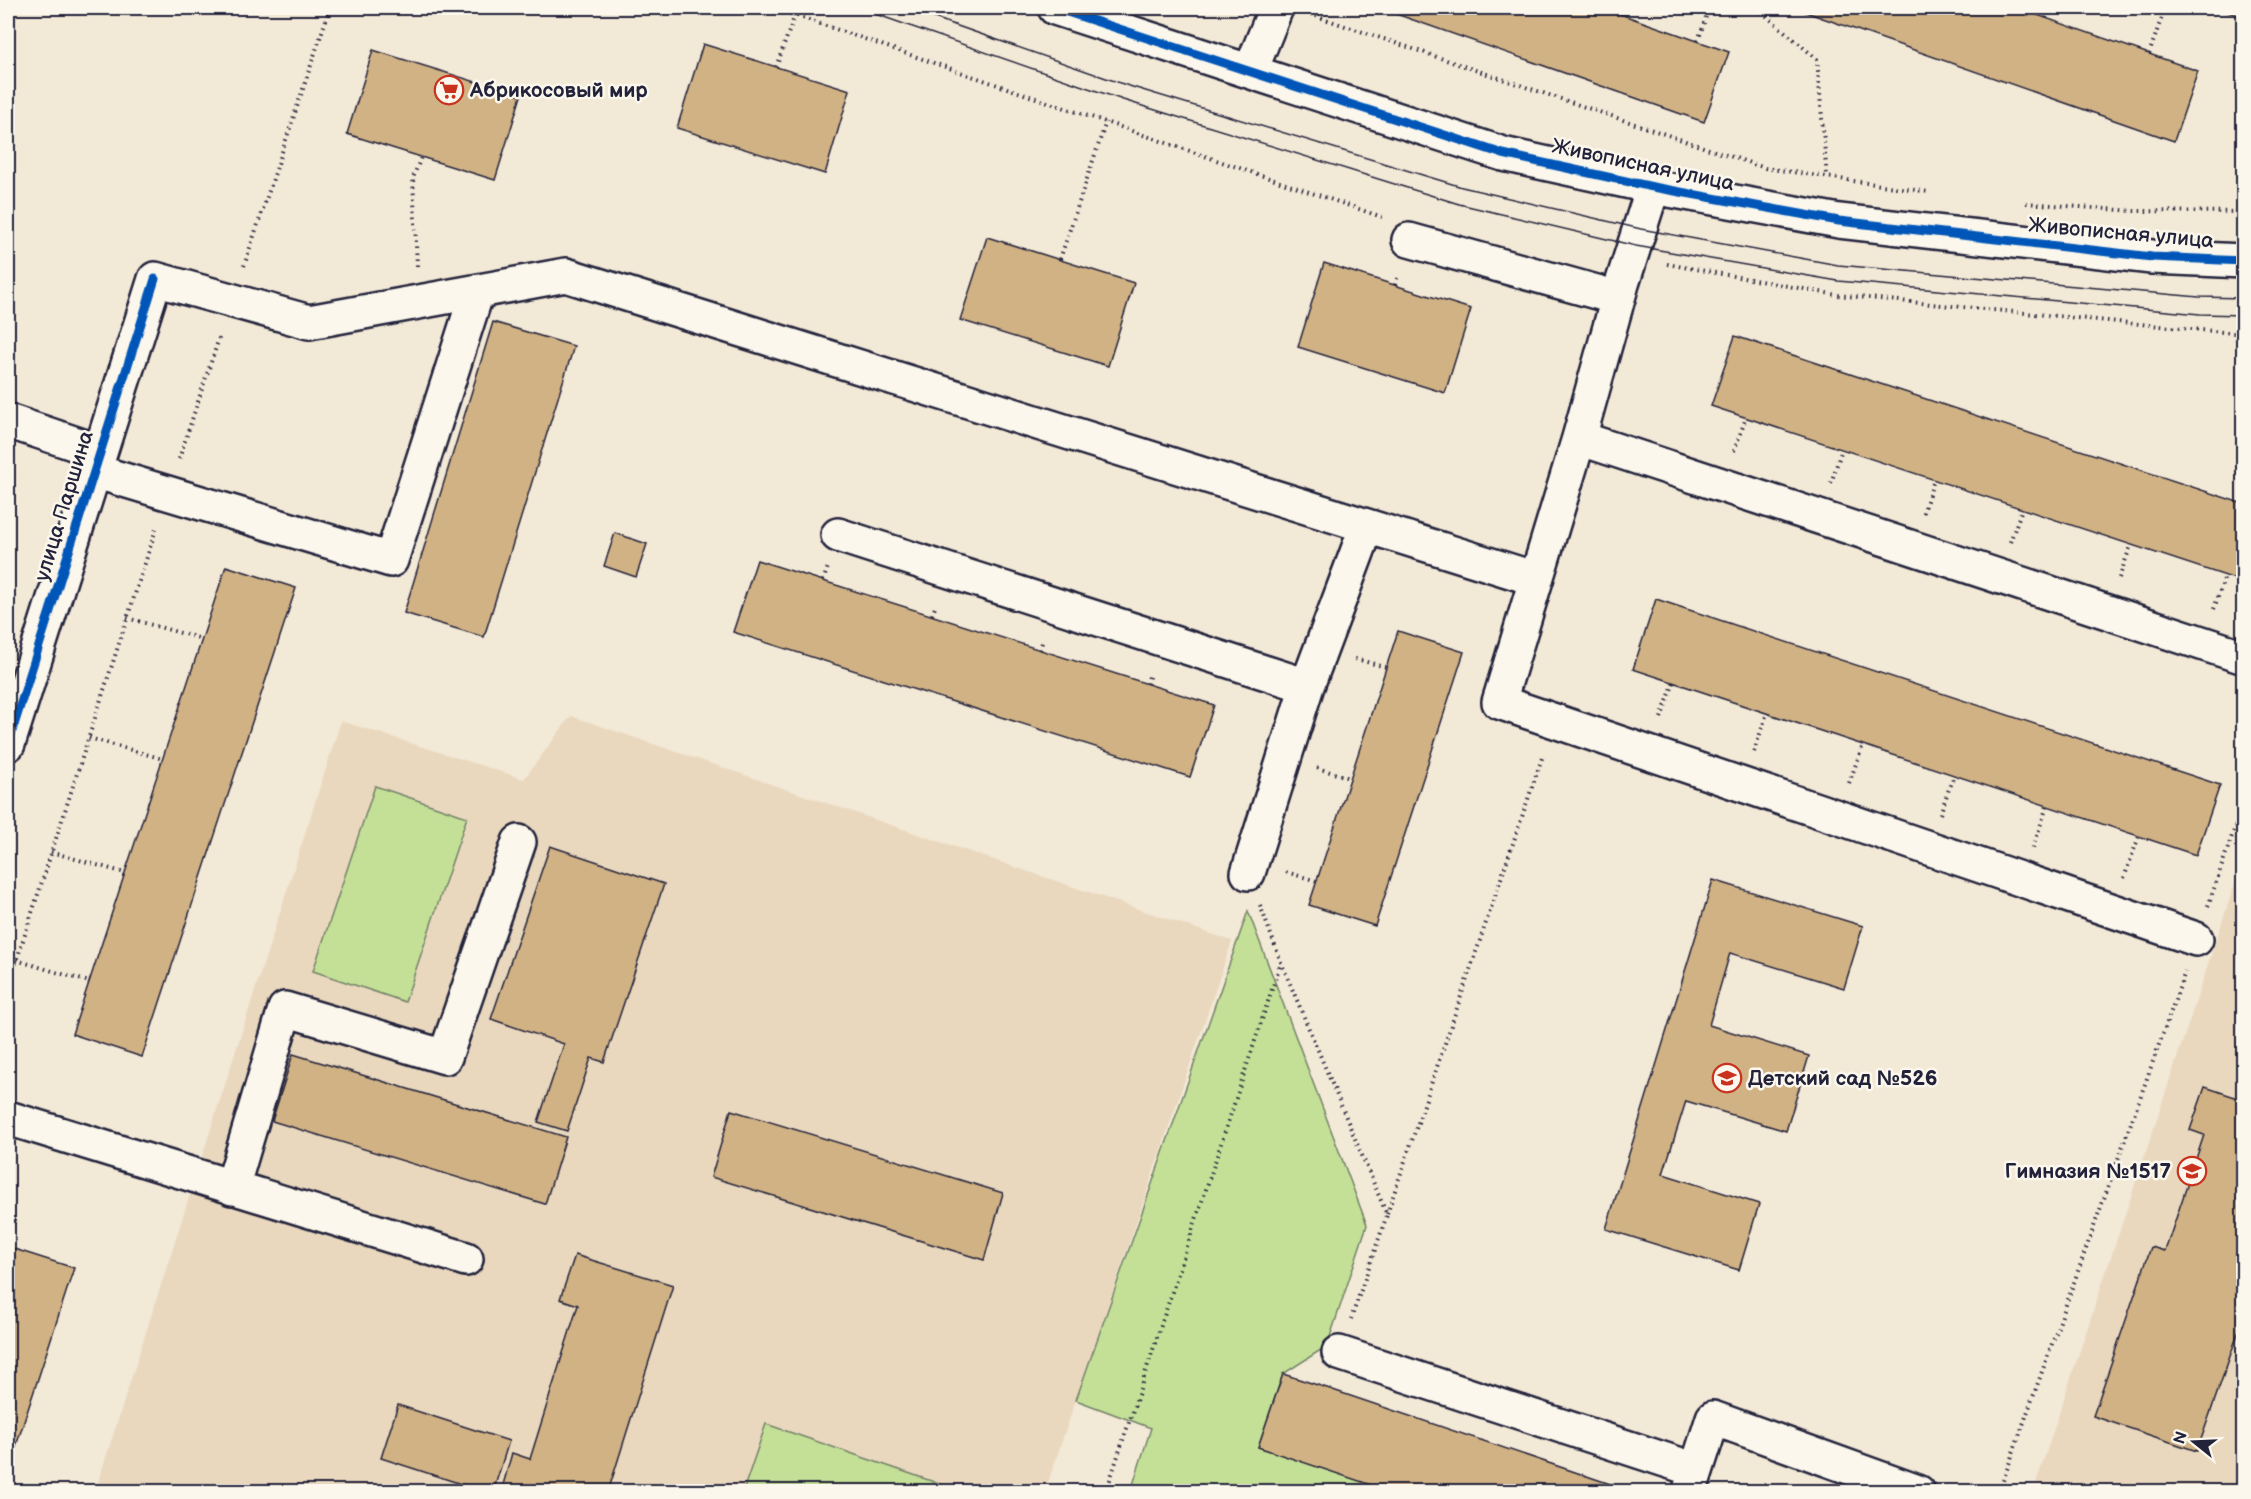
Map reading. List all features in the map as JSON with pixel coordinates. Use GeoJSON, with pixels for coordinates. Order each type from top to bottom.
{"type":"FeatureCollection","features":[{"type":"Feature","properties":{"kind":"street","name":"Живописная улица"},"geometry":{"type":"LineString","coordinates":[[1055,8],[1120,17],[1251,70],[1503,154],[1653,187],[1839,221],[2152,257],[2244,261]]}},
{"type":"Feature","properties":{"kind":"street"},"geometry":{"type":"LineString","coordinates":[[1251,70],[1288,9]]}},
{"type":"Feature","properties":{"kind":"street"},"geometry":{"type":"LineString","coordinates":[[1653,187],[1620,291],[1579,438],[1499,702],[2196,939]]}},
{"type":"Feature","properties":{"kind":"street"},"geometry":{"type":"LineString","coordinates":[[1398,229],[1620,291]]}},
{"type":"Feature","properties":{"kind":"street"},"geometry":{"type":"LineString","coordinates":[[418,303],[566,275],[1536,579]]}},
{"type":"Feature","properties":{"kind":"street","name":"улица Паршина"},"geometry":{"type":"LineString","coordinates":[[8,744],[154,279],[309,322],[418,303]]}},
{"type":"Feature","properties":{"kind":"street"},"geometry":{"type":"LineString","coordinates":[[8,422],[97,462],[391,560],[477,292]]}},
{"type":"Feature","properties":{"kind":"street"},"geometry":{"type":"LineString","coordinates":[[1579,438],[2244,657]]}},
{"type":"Feature","properties":{"kind":"street"},"geometry":{"type":"LineString","coordinates":[[1248,873],[1307,686],[1367,526]]}},
{"type":"Feature","properties":{"kind":"street"},"geometry":{"type":"LineString","coordinates":[[838,535],[1307,686]]}},
{"type":"Feature","properties":{"kind":"street"},"geometry":{"type":"LineString","coordinates":[[232,1188],[285,1009],[445,1057],[519,842]]}},
{"type":"Feature","properties":{"kind":"street"},"geometry":{"type":"LineString","coordinates":[[8,1118],[466,1259]]}},
{"type":"Feature","properties":{"kind":"street"},"geometry":{"type":"LineString","coordinates":[[1339,1353],[1693,1481],[1713,1418],[1918,1491]]}},
{"type":"Feature","properties":{"kind":"path"},"geometry":{"type":"LineString","coordinates":[[774,8],[1106,122],[1398,229]]}},
{"type":"Feature","properties":{"kind":"path"},"geometry":{"type":"LineString","coordinates":[[1626,15],[1629,8]]}},
{"type":"Feature","properties":{"kind":"path"},"geometry":{"type":"LineString","coordinates":[[1698,41],[1709,8]]}},
{"type":"Feature","properties":{"kind":"path"},"geometry":{"type":"LineString","coordinates":[[1757,8],[1817,59],[1827,177]]}},
{"type":"Feature","properties":{"kind":"path"},"geometry":{"type":"LineString","coordinates":[[2046,18],[2049,8]]}},
{"type":"Feature","properties":{"kind":"path"},"geometry":{"type":"LineString","coordinates":[[2149,54],[2165,8]]}},
{"type":"Feature","properties":{"kind":"path"},"geometry":{"type":"LineString","coordinates":[[1288,9],[1765,168],[1931,192]]}},
{"type":"Feature","properties":{"kind":"path"},"geometry":{"type":"LineString","coordinates":[[776,67],[795,15]]}},
{"type":"Feature","properties":{"kind":"path"},"geometry":{"type":"LineString","coordinates":[[1060,260],[1106,122]]}},
{"type":"Feature","properties":{"kind":"path"},"geometry":{"type":"LineString","coordinates":[[418,303],[413,178],[421,157]]}},
{"type":"Feature","properties":{"kind":"path"},"geometry":{"type":"LineString","coordinates":[[2022,203],[2134,211],[2244,212]]}},
{"type":"Feature","properties":{"kind":"path"},"geometry":{"type":"LineString","coordinates":[[1620,291],[1653,261],[1837,295],[2244,334]]}},
{"type":"Feature","properties":{"kind":"path"},"geometry":{"type":"LineString","coordinates":[[127,618],[202,639]]}},
{"type":"Feature","properties":{"kind":"path"},"geometry":{"type":"LineString","coordinates":[[1339,1353],[1554,720]]}},
{"type":"Feature","properties":{"kind":"path"},"geometry":{"type":"LineString","coordinates":[[88,738],[163,759]]}},
{"type":"Feature","properties":{"kind":"path"},"geometry":{"type":"LineString","coordinates":[[1999,1491],[2244,801]]}},
{"type":"Feature","properties":{"kind":"path"},"geometry":{"type":"LineString","coordinates":[[2022,880],[2047,806]]}},
{"type":"Feature","properties":{"kind":"path"},"geometry":{"type":"LineString","coordinates":[[2113,911],[2139,836]]}},
{"type":"Feature","properties":{"kind":"path"},"geometry":{"type":"LineString","coordinates":[[51,852],[125,873]]}},
{"type":"Feature","properties":{"kind":"path"},"geometry":{"type":"LineString","coordinates":[[1248,873],[1281,962],[1387,1215]]}},
{"type":"Feature","properties":{"kind":"path"},"geometry":{"type":"LineString","coordinates":[[16,960],[89,982]]}},
{"type":"Feature","properties":{"kind":"path"},"geometry":{"type":"LineString","coordinates":[[1106,1491],[1281,962]]}},
{"type":"Feature","properties":{"kind":"shaded area"},"geometry":{"type":"Polygon","coordinates":[[[571,716],[1232,941],[1045,1491],[95,1492],[341,721],[524,779],[571,716]]]}},
{"type":"Feature","properties":{"kind":"shaded area","name":"Гимназия №1517"},"geometry":{"type":"Polygon","coordinates":[[[2243,859],[2243,1491],[2058,1492],[2036,1483],[2243,859]]]}},
{"type":"Feature","properties":{"kind":"green space"},"geometry":{"type":"Polygon","coordinates":[[[375,786],[467,817],[405,1002],[313,971],[375,786]]]}},
{"type":"Feature","properties":{"kind":"green space"},"geometry":{"type":"Polygon","coordinates":[[[1248,911],[1367,1225],[1327,1346],[1283,1374],[1258,1447],[1392,1491],[1131,1491],[1151,1428],[1076,1400],[1248,911]]]}},
{"type":"Feature","properties":{"kind":"green space"},"geometry":{"type":"Polygon","coordinates":[[[766,1424],[940,1484],[937,1491],[743,1491],[766,1424]]]}},
{"type":"Feature","properties":{"kind":"building"},"geometry":{"type":"Polygon","coordinates":[[[1379,8],[1603,8],[1729,52],[1704,122],[1379,8]]]}},
{"type":"Feature","properties":{"kind":"building"},"geometry":{"type":"Polygon","coordinates":[[[1794,8],[2017,8],[2198,71],[2174,141],[1794,8]]]}},
{"type":"Feature","properties":{"kind":"building"},"geometry":{"type":"Polygon","coordinates":[[[2215,8],[2244,8],[2244,17],[2215,8]]]}},
{"type":"Feature","properties":{"kind":"building"},"geometry":{"type":"Polygon","coordinates":[[[703,44],[850,90],[825,174],[677,128],[703,44]]]}},
{"type":"Feature","properties":{"kind":"building"},"geometry":{"type":"Polygon","coordinates":[[[373,50],[521,96],[495,180],[347,134],[373,50]]]}},
{"type":"Feature","properties":{"kind":"building"},"geometry":{"type":"Polygon","coordinates":[[[987,237],[1134,283],[1108,366],[960,320],[987,237]]]}},
{"type":"Feature","properties":{"kind":"building"},"geometry":{"type":"Polygon","coordinates":[[[1324,263],[1471,309],[1445,393],[1298,347],[1324,263]]]}},
{"type":"Feature","properties":{"kind":"building"},"geometry":{"type":"Polygon","coordinates":[[[493,322],[574,346],[484,637],[404,613],[493,322]]]}},
{"type":"Feature","properties":{"kind":"building"},"geometry":{"type":"Polygon","coordinates":[[[1735,336],[2244,504],[2244,582],[1711,406],[1735,336]]]}},
{"type":"Feature","properties":{"kind":"building"},"geometry":{"type":"Polygon","coordinates":[[[615,533],[647,544],[636,577],[604,566],[615,533]]]}},
{"type":"Feature","properties":{"kind":"building"},"geometry":{"type":"Polygon","coordinates":[[[757,560],[1214,705],[1190,777],[733,632],[757,560]]]}},
{"type":"Feature","properties":{"kind":"building"},"geometry":{"type":"Polygon","coordinates":[[[226,566],[296,588],[142,1057],[72,1034],[226,566]]]}},
{"type":"Feature","properties":{"kind":"building"},"geometry":{"type":"Polygon","coordinates":[[[1656,599],[2220,785],[2196,855],[1633,669],[1656,599]]]}},
{"type":"Feature","properties":{"kind":"building"},"geometry":{"type":"Polygon","coordinates":[[[1398,631],[1464,652],[1375,926],[1309,905],[1398,631]]]}},
{"type":"Feature","properties":{"kind":"building"},"geometry":{"type":"Polygon","coordinates":[[[550,846],[664,884],[604,1062],[591,1058],[567,1131],[538,1122],[564,1044],[491,1019],[550,846]]]}},
{"type":"Feature","properties":{"kind":"building","name":"Детский сад №526"},"geometry":{"type":"Polygon","coordinates":[[[1713,880],[1863,926],[1844,988],[1730,953],[1709,1025],[1809,1056],[1786,1131],[1686,1101],[1663,1174],[1759,1204],[1739,1270],[1606,1229],[1713,880]]]}},
{"type":"Feature","properties":{"kind":"building"},"geometry":{"type":"Polygon","coordinates":[[[293,1054],[566,1137],[545,1204],[272,1121],[293,1054]]]}},
{"type":"Feature","properties":{"kind":"building"},"geometry":{"type":"Polygon","coordinates":[[[2205,1087],[2244,1100],[2244,1316],[2197,1451],[2093,1416],[2151,1247],[2165,1251],[2204,1135],[2190,1130],[2205,1087]]]}},
{"type":"Feature","properties":{"kind":"building"},"geometry":{"type":"Polygon","coordinates":[[[731,1110],[1003,1193],[984,1260],[711,1177],[731,1110]]]}},
{"type":"Feature","properties":{"kind":"building"},"geometry":{"type":"Polygon","coordinates":[[[8,1247],[74,1268],[8,1471],[8,1247]]]}},
{"type":"Feature","properties":{"kind":"building"},"geometry":{"type":"Polygon","coordinates":[[[575,1255],[673,1285],[608,1492],[501,1492],[512,1453],[530,1459],[578,1305],[560,1299],[575,1255]]]}},
{"type":"Feature","properties":{"kind":"building"},"geometry":{"type":"Polygon","coordinates":[[[1283,1374],[1634,1492],[1392,1492],[1258,1447],[1283,1374]]]}},
{"type":"Feature","properties":{"kind":"building"},"geometry":{"type":"Polygon","coordinates":[[[398,1405],[509,1441],[493,1492],[486,1492],[381,1458],[398,1405]]]}},
{"type":"Feature","properties":{"kind":"tram line"},"geometry":{"type":"LineString","coordinates":[[858,8],[1123,100],[1459,204],[1636,246],[1838,281],[2200,314],[2244,315]]}},
{"type":"Feature","properties":{"kind":"tram line"},"geometry":{"type":"LineString","coordinates":[[906,8],[1126,85],[1462,187],[1641,229],[1838,265],[2199,297],[2244,298]]}},
{"type":"Feature","properties":{"kind":"cycle path"},"geometry":{"type":"LineString","coordinates":[[1055,8],[1503,154],[1653,187],[1839,221],[2152,257],[2244,261]]}},
{"type":"Feature","properties":{"kind":"cycle path"},"geometry":{"type":"LineString","coordinates":[[8,744],[155,279]]}},
{"type":"Feature","properties":{"kind":"place","name":"Абрикосовый мир"},"geometry":{"type":"Point","coordinates":[449,90]}},
{"type":"Feature","properties":{"kind":"place","name":"Детский сад №526"},"geometry":{"type":"Point","coordinates":[1727,1078]}},
{"type":"Feature","properties":{"kind":"place","name":"Гимназия №1517"},"geometry":{"type":"Point","coordinates":[2192,1171]}}]}
